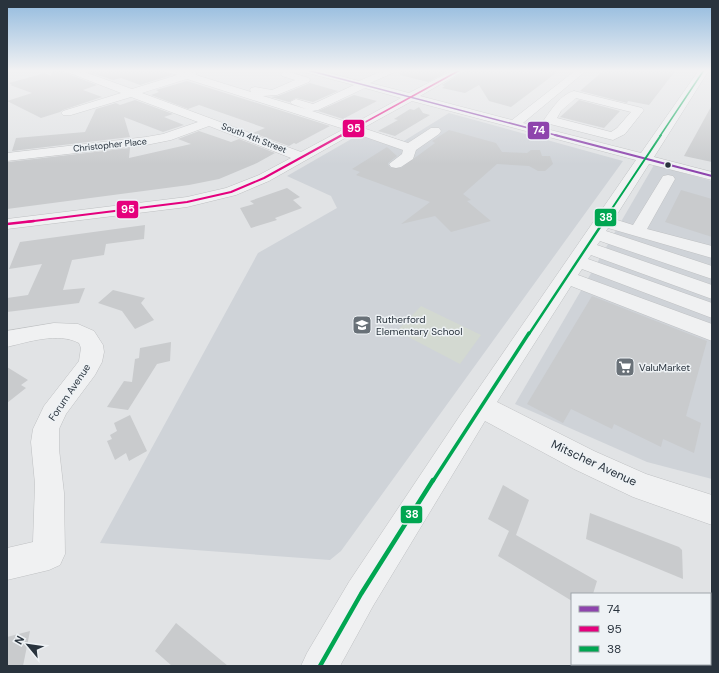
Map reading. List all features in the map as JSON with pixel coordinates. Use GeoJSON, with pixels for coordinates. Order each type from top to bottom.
{"type":"FeatureCollection","features":[{"type":"Feature","properties":{"kind":"street"},"geometry":{"type":"LineString","coordinates":[[67,113],[105,101]]}},
{"type":"Feature","properties":{"kind":"street","name":"South 4th Street"},"geometry":{"type":"LineString","coordinates":[[155,101],[302,157]]}},
{"type":"Feature","properties":{"kind":"street"},"geometry":{"type":"LineString","coordinates":[[281,101],[410,148]]}},
{"type":"Feature","properties":{"kind":"street"},"geometry":{"type":"LineString","coordinates":[[284,101],[314,108],[328,101]]}},
{"type":"Feature","properties":{"kind":"street"},"geometry":{"type":"LineString","coordinates":[[7,224],[187,202],[211,197],[248,185],[353,128],[362,115],[384,101]]}},
{"type":"Feature","properties":{"kind":"street"},"geometry":{"type":"LineString","coordinates":[[362,115],[390,101]]}},
{"type":"Feature","properties":{"kind":"street"},"geometry":{"type":"LineString","coordinates":[[450,101],[514,124],[644,159],[671,173],[712,190]]}},
{"type":"Feature","properties":{"kind":"street"},"geometry":{"type":"LineString","coordinates":[[514,124],[543,101]]}},
{"type":"Feature","properties":{"kind":"street"},"geometry":{"type":"LineString","coordinates":[[566,101],[555,112],[550,120],[613,136],[621,131],[638,110],[604,101]]}},
{"type":"Feature","properties":{"kind":"street"},"geometry":{"type":"LineString","coordinates":[[589,101],[618,105]]}},
{"type":"Feature","properties":{"kind":"street"},"geometry":{"type":"LineString","coordinates":[[320,666],[361,594],[481,406],[644,159],[654,126],[676,101]]}},
{"type":"Feature","properties":{"kind":"street"},"geometry":{"type":"LineString","coordinates":[[535,108],[555,112]]}},
{"type":"Feature","properties":{"kind":"street"},"geometry":{"type":"LineString","coordinates":[[631,120],[654,126]]}},
{"type":"Feature","properties":{"kind":"street","name":"Christopher Place"},"geometry":{"type":"LineString","coordinates":[[7,157],[146,141],[166,137],[210,122]]}},
{"type":"Feature","properties":{"kind":"street"},"geometry":{"type":"LineString","coordinates":[[396,164],[408,156],[410,148],[435,131]]}},
{"type":"Feature","properties":{"kind":"street"},"geometry":{"type":"LineString","coordinates":[[671,173],[712,176]]}},
{"type":"Feature","properties":{"kind":"street"},"geometry":{"type":"LineString","coordinates":[[637,232],[671,173]]}},
{"type":"Feature","properties":{"kind":"street"},"geometry":{"type":"LineString","coordinates":[[586,248],[637,232],[712,252]]}},
{"type":"Feature","properties":{"kind":"street"},"geometry":{"type":"LineString","coordinates":[[586,248],[712,273]]}},
{"type":"Feature","properties":{"kind":"street"},"geometry":{"type":"LineString","coordinates":[[586,248],[712,292]]}},
{"type":"Feature","properties":{"kind":"street"},"geometry":{"type":"LineString","coordinates":[[586,248],[712,311]]}},
{"type":"Feature","properties":{"kind":"street"},"geometry":{"type":"LineString","coordinates":[[586,248],[712,333]]}},
{"type":"Feature","properties":{"kind":"street","name":"Forum Avenue"},"geometry":{"type":"LineString","coordinates":[[7,339],[53,331],[69,330],[81,333],[90,340],[92,347],[92,355],[86,370],[54,411],[46,431],[49,483],[49,554],[7,564]]}},
{"type":"Feature","properties":{"kind":"street","name":"Mitscher Avenue"},"geometry":{"type":"LineString","coordinates":[[481,406],[584,460],[637,484],[712,510]]}},
{"type":"Feature","properties":{"kind":"shaded area","name":"Rutherford Elementary School"},"geometry":{"type":"Polygon","coordinates":[[[449,113],[623,161],[341,551],[330,560],[100,543],[258,253],[337,208],[331,196],[287,176],[367,130],[404,141],[449,113]]]}},
{"type":"Feature","properties":{"kind":"shaded area"},"geometry":{"type":"Polygon","coordinates":[[[654,165],[712,181],[712,479],[647,462],[515,404],[654,165]]]}},
{"type":"Feature","properties":{"kind":"shaded area"},"geometry":{"type":"Polygon","coordinates":[[[421,306],[481,335],[460,364],[397,331],[421,306]]]}},
{"type":"Feature","properties":{"kind":"building"},"geometry":{"type":"Polygon","coordinates":[[[8,101],[89,101],[60,112],[41,118],[8,101]]]}},
{"type":"Feature","properties":{"kind":"building"},"geometry":{"type":"Polygon","coordinates":[[[131,101],[139,101],[173,114],[164,117],[184,125],[163,132],[124,117],[130,137],[12,151],[16,138],[85,132],[96,109],[116,103],[120,105],[131,101]]]}},
{"type":"Feature","properties":{"kind":"building"},"geometry":{"type":"Polygon","coordinates":[[[168,101],[252,101],[330,126],[296,144],[294,143],[289,146],[253,133],[265,128],[199,105],[188,109],[168,101]]]}},
{"type":"Feature","properties":{"kind":"building"},"geometry":{"type":"Polygon","coordinates":[[[340,101],[376,101],[343,119],[318,111],[340,101]]]}},
{"type":"Feature","properties":{"kind":"building"},"geometry":{"type":"Polygon","coordinates":[[[490,101],[518,101],[511,107],[490,101]]]}},
{"type":"Feature","properties":{"kind":"building"},"geometry":{"type":"Polygon","coordinates":[[[577,101],[584,101],[620,111],[604,128],[560,117],[577,101]]]}},
{"type":"Feature","properties":{"kind":"building"},"geometry":{"type":"Polygon","coordinates":[[[630,101],[652,101],[649,105],[630,101]]]}},
{"type":"Feature","properties":{"kind":"building"},"geometry":{"type":"Polygon","coordinates":[[[712,105],[712,162],[684,156],[712,105]]]}},
{"type":"Feature","properties":{"kind":"building"},"geometry":{"type":"Polygon","coordinates":[[[419,107],[423,113],[430,115],[395,136],[378,131],[398,120],[394,119],[410,109],[414,110],[419,107]]]}},
{"type":"Feature","properties":{"kind":"building"},"geometry":{"type":"Polygon","coordinates":[[[449,130],[496,143],[502,152],[527,153],[531,150],[540,150],[542,156],[550,156],[553,164],[545,171],[538,171],[529,166],[497,164],[463,194],[471,200],[467,201],[491,221],[451,232],[435,216],[401,224],[430,202],[356,175],[360,172],[352,169],[387,147],[397,156],[388,163],[388,165],[391,168],[401,168],[435,143],[432,141],[449,130]]]}},
{"type":"Feature","properties":{"kind":"building"},"geometry":{"type":"Polygon","coordinates":[[[199,131],[231,142],[239,139],[275,153],[257,163],[219,179],[189,185],[7,209],[8,162],[130,148],[129,158],[191,144],[178,139],[199,131]]]}},
{"type":"Feature","properties":{"kind":"building"},"geometry":{"type":"Polygon","coordinates":[[[287,188],[300,197],[293,200],[302,208],[275,218],[277,220],[251,228],[240,208],[254,204],[250,201],[287,188]]]}},
{"type":"Feature","properties":{"kind":"building"},"geometry":{"type":"Polygon","coordinates":[[[681,190],[712,199],[712,237],[665,222],[681,190]]]}},
{"type":"Feature","properties":{"kind":"building"},"geometry":{"type":"Polygon","coordinates":[[[145,225],[144,239],[106,244],[104,255],[72,260],[63,290],[85,288],[79,303],[7,312],[7,298],[28,295],[42,264],[9,269],[20,242],[145,225]]]}},
{"type":"Feature","properties":{"kind":"building"},"geometry":{"type":"Polygon","coordinates":[[[113,290],[145,298],[141,303],[154,320],[135,329],[122,311],[98,303],[113,290]]]}},
{"type":"Feature","properties":{"kind":"building","name":"ValuMarket"},"geometry":{"type":"Polygon","coordinates":[[[592,296],[707,341],[686,416],[701,423],[694,453],[663,439],[661,447],[614,424],[612,429],[571,409],[563,423],[527,404],[592,296]]]}},
{"type":"Feature","properties":{"kind":"building"},"geometry":{"type":"Polygon","coordinates":[[[171,342],[170,361],[157,364],[128,410],[107,407],[124,381],[132,382],[135,359],[139,358],[140,348],[171,342]]]}},
{"type":"Feature","properties":{"kind":"building"},"geometry":{"type":"Polygon","coordinates":[[[7,367],[28,380],[21,385],[26,388],[7,403],[7,367]]]}},
{"type":"Feature","properties":{"kind":"building"},"geometry":{"type":"Polygon","coordinates":[[[130,415],[147,451],[129,461],[126,453],[115,460],[107,441],[112,439],[110,435],[117,431],[114,423],[130,415]]]}},
{"type":"Feature","properties":{"kind":"building"},"geometry":{"type":"Polygon","coordinates":[[[503,485],[529,500],[516,535],[597,581],[593,593],[571,593],[571,600],[498,556],[509,531],[488,519],[503,485]]]}},
{"type":"Feature","properties":{"kind":"building"},"geometry":{"type":"Polygon","coordinates":[[[590,513],[679,547],[682,550],[683,579],[586,539],[590,513]]]}},
{"type":"Feature","properties":{"kind":"building"},"geometry":{"type":"Polygon","coordinates":[[[176,623],[228,666],[172,666],[155,651],[176,623]]]}},
{"type":"Feature","properties":{"kind":"building"},"geometry":{"type":"Polygon","coordinates":[[[30,631],[23,666],[7,666],[7,637],[30,631]]]}},
{"type":"Feature","properties":{"kind":"transit line","name":"95"},"geometry":{"type":"LineString","coordinates":[[7,224],[187,202],[231,192],[264,178],[403,101]]}},
{"type":"Feature","properties":{"kind":"transit line","name":"74"},"geometry":{"type":"LineString","coordinates":[[427,101],[712,176]]}},
{"type":"Feature","properties":{"kind":"transit line","name":"38"},"geometry":{"type":"LineString","coordinates":[[320,666],[361,594],[470,422],[683,101]]}},
{"type":"Feature","properties":{"kind":"place","name":"Rutherford Elementary School"},"geometry":{"type":"Point","coordinates":[362,325]}},
{"type":"Feature","properties":{"kind":"place","name":"ValuMarket"},"geometry":{"type":"Point","coordinates":[625,367]}}]}
